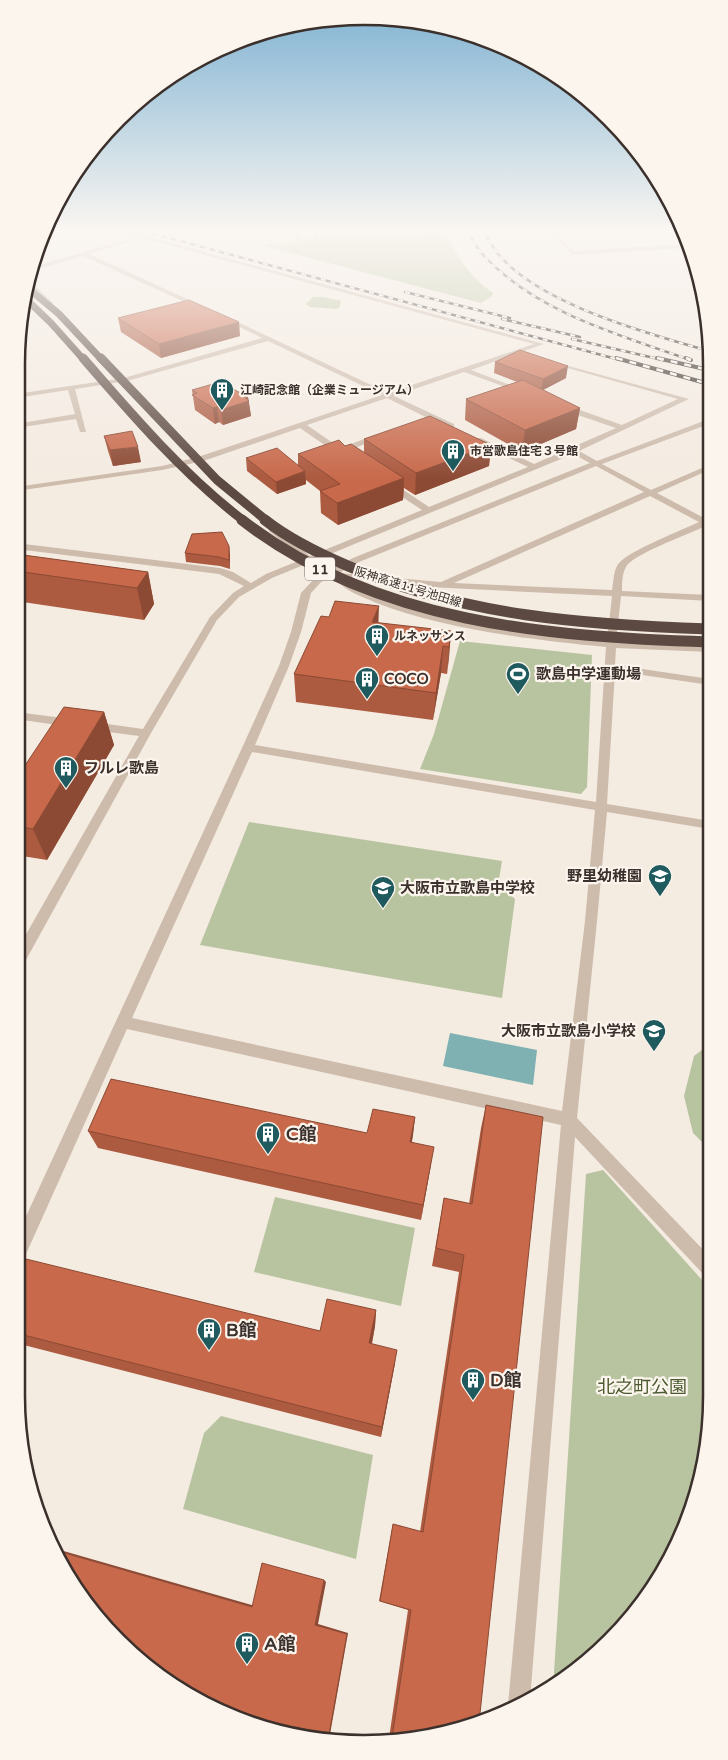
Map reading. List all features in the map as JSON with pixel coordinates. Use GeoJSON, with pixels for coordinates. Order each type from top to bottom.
{"type":"FeatureCollection","features":[{"type":"Feature","properties":{"kind":"highway","name":"阪神高速11号池田線"},"geometry":{"type":"LineString","coordinates":[[42,314],[184,468],[219,502],[261,536],[312,565],[374,591],[449,614],[488,622],[579,636],[703,642]]}},
{"type":"Feature","properties":{"kind":"highway","name":"阪神高速11号池田線"},"geometry":{"type":"LineString","coordinates":[[57,314],[218,481],[278,530],[357,571],[392,584],[459,603],[500,612],[583,624],[703,629]]}},
{"type":"Feature","properties":{"kind":"street"},"geometry":{"type":"LineString","coordinates":[[62,314],[200,459],[268,525],[308,560],[370,597],[419,613],[543,638],[611,646],[703,649]]}},
{"type":"Feature","properties":{"kind":"street"},"geometry":{"type":"LineString","coordinates":[[216,314],[270,338],[458,430]]}},
{"type":"Feature","properties":{"kind":"street"},"geometry":{"type":"LineString","coordinates":[[25,489],[162,468],[200,459],[303,426],[541,344],[429,314]]}},
{"type":"Feature","properties":{"kind":"street"},"geometry":{"type":"LineString","coordinates":[[25,395],[125,380],[270,338]]}},
{"type":"Feature","properties":{"kind":"street"},"geometry":{"type":"LineString","coordinates":[[518,352],[527,355]]}},
{"type":"Feature","properties":{"kind":"street"},"geometry":{"type":"LineString","coordinates":[[25,949],[146,733],[213,619],[236,595],[250,586],[308,560],[573,451],[685,399],[546,360]]}},
{"type":"Feature","properties":{"kind":"street"},"geometry":{"type":"LineString","coordinates":[[465,370],[530,394]]}},
{"type":"Feature","properties":{"kind":"street"},"geometry":{"type":"LineString","coordinates":[[71,388],[83,430]]}},
{"type":"Feature","properties":{"kind":"street"},"geometry":{"type":"LineString","coordinates":[[558,404],[622,428]]}},
{"type":"Feature","properties":{"kind":"street"},"geometry":{"type":"LineString","coordinates":[[25,425],[79,416]]}},
{"type":"Feature","properties":{"kind":"street"},"geometry":{"type":"LineString","coordinates":[[423,420],[432,417]]}},
{"type":"Feature","properties":{"kind":"street"},"geometry":{"type":"LineString","coordinates":[[25,1237],[248,748],[284,666],[296,632],[306,593],[311,586],[356,560],[597,463],[703,423]]}},
{"type":"Feature","properties":{"kind":"street"},"geometry":{"type":"LineString","coordinates":[[303,426],[343,453],[386,434]]}},
{"type":"Feature","properties":{"kind":"street"},"geometry":{"type":"LineString","coordinates":[[466,434],[534,467]]}},
{"type":"Feature","properties":{"kind":"street"},"geometry":{"type":"LineString","coordinates":[[573,451],[703,519]]}},
{"type":"Feature","properties":{"kind":"street"},"geometry":{"type":"LineString","coordinates":[[440,586],[703,470]]}},
{"type":"Feature","properties":{"kind":"street"},"geometry":{"type":"LineString","coordinates":[[384,480],[428,510]]}},
{"type":"Feature","properties":{"kind":"street"},"geometry":{"type":"LineString","coordinates":[[521,1697],[569,1120],[591,921],[603,786],[611,646],[620,572],[624,563],[636,555],[703,524]]}},
{"type":"Feature","properties":{"kind":"street"},"geometry":{"type":"LineString","coordinates":[[25,547],[220,571],[230,574],[250,586]]}},
{"type":"Feature","properties":{"kind":"street"},"geometry":{"type":"LineString","coordinates":[[329,574],[440,586],[617,592],[703,598]]}},
{"type":"Feature","properties":{"kind":"street"},"geometry":{"type":"LineString","coordinates":[[610,668],[703,681]]}},
{"type":"Feature","properties":{"kind":"street"},"geometry":{"type":"LineString","coordinates":[[25,717],[146,733]]}},
{"type":"Feature","properties":{"kind":"street"},"geometry":{"type":"LineString","coordinates":[[248,748],[703,825]]}},
{"type":"Feature","properties":{"kind":"street"},"geometry":{"type":"LineString","coordinates":[[123,1022],[569,1120],[703,1262]]}},
{"type":"Feature","properties":{"kind":"green space","name":"歌島中学運動場"},"geometry":{"type":"Polygon","coordinates":[[[460,641],[592,655],[587,787],[581,794],[420,769],[434,734],[460,641]]]}},
{"type":"Feature","properties":{"kind":"green space"},"geometry":{"type":"Polygon","coordinates":[[[249,822],[502,861],[498,885],[515,899],[502,998],[200,945],[249,822]]]}},
{"type":"Feature","properties":{"kind":"green space"},"geometry":{"type":"Polygon","coordinates":[[[703,1049],[703,1143],[693,1133],[684,1096],[694,1056],[703,1049]]]}},
{"type":"Feature","properties":{"kind":"green space","name":"北之町公園"},"geometry":{"type":"Polygon","coordinates":[[[603,1170],[703,1281],[702,1418],[696,1462],[685,1505],[658,1566],[633,1602],[604,1636],[588,1651],[554,1677],[586,1174],[603,1170]]]}},
{"type":"Feature","properties":{"kind":"green space"},"geometry":{"type":"Polygon","coordinates":[[[275,1197],[415,1228],[401,1306],[254,1272],[275,1197]]]}},
{"type":"Feature","properties":{"kind":"green space"},"geometry":{"type":"Polygon","coordinates":[[[221,1416],[373,1455],[356,1559],[183,1509],[204,1433],[221,1416]]]}},
{"type":"Feature","properties":{"kind":"water"},"geometry":{"type":"Polygon","coordinates":[[[450,1033],[537,1050],[533,1085],[443,1066],[450,1033]]]}},
{"type":"Feature","properties":{"kind":"building"},"geometry":{"type":"Polygon","coordinates":[[[133,314],[221,314],[239,322],[159,344],[118,318],[133,314]]]}},
{"type":"Feature","properties":{"kind":"building"},"geometry":{"type":"Polygon","coordinates":[[[520,350],[568,366],[543,379],[495,362],[520,350]]]}},
{"type":"Feature","properties":{"kind":"building"},"geometry":{"type":"Polygon","coordinates":[[[523,380],[580,408],[525,430],[466,399],[523,380]]]}},
{"type":"Feature","properties":{"kind":"building"},"geometry":{"type":"Polygon","coordinates":[[[220,382],[248,397],[245,398],[249,401],[221,410],[217,407],[213,408],[192,395],[197,393],[192,390],[220,382]]]}},
{"type":"Feature","properties":{"kind":"building"},"geometry":{"type":"Polygon","coordinates":[[[430,416],[491,445],[416,473],[364,439],[430,416]]]}},
{"type":"Feature","properties":{"kind":"building"},"geometry":{"type":"Polygon","coordinates":[[[132,431],[138,447],[110,450],[104,436],[132,431]]]}},
{"type":"Feature","properties":{"kind":"building"},"geometry":{"type":"Polygon","coordinates":[[[339,440],[345,446],[351,444],[404,478],[337,503],[320,491],[340,484],[298,454],[339,440]]]}},
{"type":"Feature","properties":{"kind":"building"},"geometry":{"type":"Polygon","coordinates":[[[277,448],[305,471],[276,482],[246,458],[277,448]]]}},
{"type":"Feature","properties":{"kind":"building"},"geometry":{"type":"Polygon","coordinates":[[[222,532],[229,546],[229,560],[185,553],[192,534],[222,532]]]}},
{"type":"Feature","properties":{"kind":"building"},"geometry":{"type":"Polygon","coordinates":[[[25,555],[148,572],[137,588],[25,572],[25,555]]]}},
{"type":"Feature","properties":{"kind":"building"},"geometry":{"type":"Polygon","coordinates":[[[335,601],[379,606],[372,622],[451,631],[449,647],[443,646],[436,693],[294,674],[321,616],[329,617],[335,601]]]}},
{"type":"Feature","properties":{"kind":"building"},"geometry":{"type":"Polygon","coordinates":[[[64,707],[104,712],[33,829],[25,828],[25,766],[64,707]]]}},
{"type":"Feature","properties":{"kind":"building","name":"C館"},"geometry":{"type":"Polygon","coordinates":[[[111,1079],[367,1133],[373,1109],[415,1117],[410,1142],[434,1147],[423,1205],[88,1131],[111,1079]]]}},
{"type":"Feature","properties":{"kind":"building","name":"D館"},"geometry":{"type":"Polygon","coordinates":[[[486,1105],[543,1117],[480,1714],[430,1728],[393,1733],[411,1610],[380,1601],[393,1524],[423,1532],[464,1255],[436,1248],[444,1198],[472,1204],[486,1105]]]}},
{"type":"Feature","properties":{"kind":"building","name":"B館"},"geometry":{"type":"Polygon","coordinates":[[[26,1259],[320,1331],[327,1299],[376,1310],[369,1343],[397,1350],[382,1427],[25,1335],[26,1259]]]}},
{"type":"Feature","properties":{"kind":"building","name":"A館"},"geometry":{"type":"Polygon","coordinates":[[[64,1553],[252,1607],[262,1563],[324,1580],[315,1625],[347,1634],[329,1733],[298,1728],[255,1717],[194,1690],[140,1651],[109,1620],[82,1584],[64,1553]]]}},
{"type":"Feature","properties":{"kind":"railway"},"geometry":{"type":"LineString","coordinates":[[451,314],[620,360]]}},
{"type":"Feature","properties":{"kind":"railway"},"geometry":{"type":"LineString","coordinates":[[494,314],[510,318]]}},
{"type":"Feature","properties":{"kind":"railway"},"geometry":{"type":"LineString","coordinates":[[568,314],[608,331],[690,360]]}},
{"type":"Feature","properties":{"kind":"railway"},"geometry":{"type":"LineString","coordinates":[[594,314],[656,336],[702,349]]}},
{"type":"Feature","properties":{"kind":"railway"},"geometry":{"type":"LineString","coordinates":[[502,319],[580,337]]}},
{"type":"Feature","properties":{"kind":"railway"},"geometry":{"type":"LineString","coordinates":[[572,339],[663,360]]}},
{"type":"Feature","properties":{"kind":"railway"},"geometry":{"type":"LineString","coordinates":[[616,358],[703,382]]}},
{"type":"Feature","properties":{"kind":"railway"},"geometry":{"type":"LineString","coordinates":[[657,358],[703,369]]}},
{"type":"Feature","properties":{"kind":"railway"},"geometry":{"type":"LineString","coordinates":[[686,358],[691,360]]}},
{"type":"Feature","properties":{"kind":"place","name":"江崎記念館（企業ミュージアム）"},"geometry":{"type":"Point","coordinates":[222,411]}},
{"type":"Feature","properties":{"kind":"place","name":"市営歌島住宅３号館"},"geometry":{"type":"Point","coordinates":[453,472]}},
{"type":"Feature","properties":{"kind":"place","name":"ルネッサンス"},"geometry":{"type":"Point","coordinates":[377,657]}},
{"type":"Feature","properties":{"kind":"place","name":"歌島中学運動場"},"geometry":{"type":"Point","coordinates":[518,695]}},
{"type":"Feature","properties":{"kind":"place","name":"COCO"},"geometry":{"type":"Point","coordinates":[367,700]}},
{"type":"Feature","properties":{"kind":"place","name":"フルレ歌島"},"geometry":{"type":"Point","coordinates":[66,789]}},
{"type":"Feature","properties":{"kind":"place","name":"野里幼稚園"},"geometry":{"type":"Point","coordinates":[660,897]}},
{"type":"Feature","properties":{"kind":"place","name":"大阪市立歌島中学校"},"geometry":{"type":"Point","coordinates":[383,909]}},
{"type":"Feature","properties":{"kind":"place","name":"大阪市立歌島小学校"},"geometry":{"type":"Point","coordinates":[654,1052]}},
{"type":"Feature","properties":{"kind":"place","name":"C館"},"geometry":{"type":"Point","coordinates":[268,1155]}},
{"type":"Feature","properties":{"kind":"place","name":"B館"},"geometry":{"type":"Point","coordinates":[209,1351]}},
{"type":"Feature","properties":{"kind":"place","name":"D館"},"geometry":{"type":"Point","coordinates":[473,1401]}},
{"type":"Feature","properties":{"kind":"place","name":"A館"},"geometry":{"type":"Point","coordinates":[247,1665]}}]}
